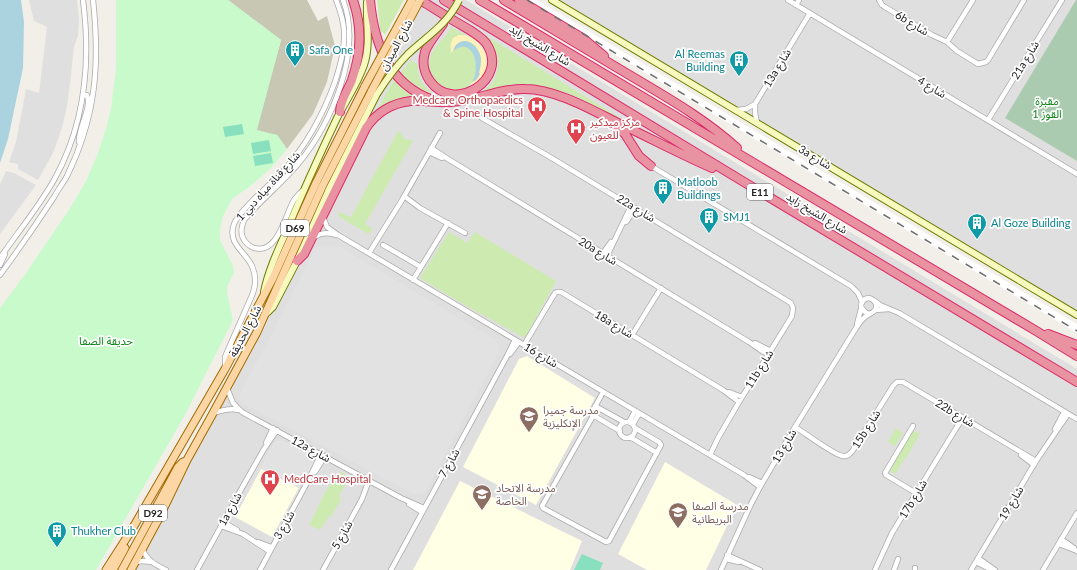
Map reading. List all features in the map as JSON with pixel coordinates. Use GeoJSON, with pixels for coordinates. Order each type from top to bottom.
{"type":"FeatureCollection","features":[{"type":"Feature","properties":{"kind":"highway"},"geometry":{"type":"LineString","coordinates":[[340,112],[354,72],[359,47],[359,23],[353,0]]}},
{"type":"Feature","properties":{"kind":"highway"},"geometry":{"type":"LineString","coordinates":[[369,0],[378,44],[394,72],[411,88],[425,97],[450,102]]}},
{"type":"Feature","properties":{"kind":"highway"},"geometry":{"type":"LineString","coordinates":[[420,0],[476,34],[488,47],[491,65],[488,77],[481,85],[471,91],[460,94],[449,94],[443,92],[432,84],[425,72],[423,64],[425,50],[443,24]]}},
{"type":"Feature","properties":{"kind":"highway","name":"شارع الشيخ زايد"},"geometry":{"type":"LineString","coordinates":[[444,0],[738,179],[1077,382]]}},
{"type":"Feature","properties":{"kind":"highway","name":"شارع الشيخ زايد"},"geometry":{"type":"LineString","coordinates":[[480,0],[1077,356]]}},
{"type":"Feature","properties":{"kind":"highway"},"geometry":{"type":"LineString","coordinates":[[504,0],[704,121],[728,140],[749,160]]}},
{"type":"Feature","properties":{"kind":"highway"},"geometry":{"type":"LineString","coordinates":[[518,0],[584,39],[603,54],[613,65]]}},
{"type":"Feature","properties":{"kind":"highway"},"geometry":{"type":"LineString","coordinates":[[296,261],[304,254],[362,134],[374,118],[385,110],[405,102],[450,102],[472,99],[506,90],[542,90],[597,112],[703,164],[738,179]]}},
{"type":"Feature","properties":{"kind":"highway"},"geometry":{"type":"LineString","coordinates":[[597,112],[622,131],[627,136],[639,156],[651,166]]}},
{"type":"Feature","properties":{"kind":"highway"},"geometry":{"type":"LineString","coordinates":[[1038,332],[1060,338],[1077,346]]}},
{"type":"Feature","properties":{"kind":"main road"},"geometry":{"type":"LineString","coordinates":[[263,297],[268,276],[304,190],[340,112],[359,78],[366,58],[368,43],[367,16],[369,0]]}},
{"type":"Feature","properties":{"kind":"main road","name":"شارع الميدان"},"geometry":{"type":"LineString","coordinates":[[371,90],[412,0]]}},
{"type":"Feature","properties":{"kind":"main road","name":"شارع الميدان"},"geometry":{"type":"LineString","coordinates":[[371,90],[420,0]]}},
{"type":"Feature","properties":{"kind":"main road"},"geometry":{"type":"LineString","coordinates":[[265,314],[273,307],[296,261],[330,187],[371,90],[391,74],[407,55],[443,24],[459,0]]}},
{"type":"Feature","properties":{"kind":"main road","name":"3a شارع"},"geometry":{"type":"LineString","coordinates":[[552,0],[1077,315]]}},
{"type":"Feature","properties":{"kind":"main road","name":"شارع الحديقة"},"geometry":{"type":"LineString","coordinates":[[113,570],[128,541],[131,531],[225,369],[263,297],[280,264],[316,183],[371,90]]}},
{"type":"Feature","properties":{"kind":"main road","name":"شارع الحديقة"},"geometry":{"type":"LineString","coordinates":[[131,570],[159,518],[187,460],[248,350],[323,185],[371,90]]}},
{"type":"Feature","properties":{"kind":"main road","name":"D92"},"geometry":{"type":"LineString","coordinates":[[122,570],[178,467],[187,460]]}},
{"type":"Feature","properties":{"kind":"main road"},"geometry":{"type":"LineString","coordinates":[[106,570],[131,531]]}},
{"type":"Feature","properties":{"kind":"street"},"geometry":{"type":"LineString","coordinates":[[0,258],[29,219],[56,176],[73,137],[84,96],[86,70],[83,0]]}},
{"type":"Feature","properties":{"kind":"street"},"geometry":{"type":"LineString","coordinates":[[0,274],[47,209],[67,175],[88,121],[95,82],[96,61],[96,33],[93,0]]}},
{"type":"Feature","properties":{"kind":"street","name":"شارع قناة مياه دبي 1"},"geometry":{"type":"LineString","coordinates":[[225,369],[225,361],[228,350],[253,293],[255,285],[252,266],[235,244],[233,231],[234,225],[241,214],[294,159],[319,121],[334,84],[344,48],[343,20],[336,0]]}},
{"type":"Feature","properties":{"kind":"street","name":"شارع قناة مياه دبي 1"},"geometry":{"type":"LineString","coordinates":[[304,190],[295,200],[271,245],[262,249],[247,244],[242,235],[244,220],[288,175],[304,156],[324,125],[337,95],[346,68],[350,45],[349,20],[343,0]]}},
{"type":"Feature","properties":{"kind":"street","name":"شارع 4"},"geometry":{"type":"LineString","coordinates":[[788,0],[1077,174]]}},
{"type":"Feature","properties":{"kind":"street"},"geometry":{"type":"LineString","coordinates":[[796,5],[799,0]]}},
{"type":"Feature","properties":{"kind":"street","name":"6b شارع"},"geometry":{"type":"LineString","coordinates":[[879,0],[885,7],[932,35],[947,42],[957,51],[978,64],[986,62],[1024,0]]}},
{"type":"Feature","properties":{"kind":"street"},"geometry":{"type":"LineString","coordinates":[[947,42],[973,0]]}},
{"type":"Feature","properties":{"kind":"street","name":"21a شارع"},"geometry":{"type":"LineString","coordinates":[[988,120],[1062,0]]}},
{"type":"Feature","properties":{"kind":"street","name":"13a شارع"},"geometry":{"type":"LineString","coordinates":[[755,104],[810,14]]}},
{"type":"Feature","properties":{"kind":"street"},"geometry":{"type":"LineString","coordinates":[[79,146],[79,139],[88,99],[87,95],[84,96]]}},
{"type":"Feature","properties":{"kind":"street"},"geometry":{"type":"LineString","coordinates":[[735,110],[746,109],[755,104]]}},
{"type":"Feature","properties":{"kind":"street"},"geometry":{"type":"LineString","coordinates":[[755,104],[754,113],[757,123]]}},
{"type":"Feature","properties":{"kind":"street","name":"22a شارع"},"geometry":{"type":"LineString","coordinates":[[482,118],[550,157],[788,301]]}},
{"type":"Feature","properties":{"kind":"street"},"geometry":{"type":"LineString","coordinates":[[369,253],[403,198],[440,133]]}},
{"type":"Feature","properties":{"kind":"street","name":"20a شارع"},"geometry":{"type":"LineString","coordinates":[[430,150],[448,159],[769,353]]}},
{"type":"Feature","properties":{"kind":"street"},"geometry":{"type":"LineString","coordinates":[[651,166],[851,286],[858,293],[862,302],[861,309],[864,312],[869,314],[875,310],[890,309]]}},
{"type":"Feature","properties":{"kind":"street"},"geometry":{"type":"LineString","coordinates":[[403,198],[465,233]]}},
{"type":"Feature","properties":{"kind":"street"},"geometry":{"type":"LineString","coordinates":[[605,254],[633,207]]}},
{"type":"Feature","properties":{"kind":"street","name":"شارع 16"},"geometry":{"type":"LineString","coordinates":[[323,216],[327,227],[338,235],[761,485]]}},
{"type":"Feature","properties":{"kind":"street"},"geometry":{"type":"LineString","coordinates":[[413,280],[448,223]]}},
{"type":"Feature","properties":{"kind":"street"},"geometry":{"type":"LineString","coordinates":[[312,238],[324,233],[338,235]]}},
{"type":"Feature","properties":{"kind":"street"},"geometry":{"type":"LineString","coordinates":[[384,245],[421,267]]}},
{"type":"Feature","properties":{"kind":"street"},"geometry":{"type":"LineString","coordinates":[[0,265],[7,249]]}},
{"type":"Feature","properties":{"kind":"street"},"geometry":{"type":"LineString","coordinates":[[632,335],[661,288]]}},
{"type":"Feature","properties":{"kind":"street","name":"18a شارع"},"geometry":{"type":"LineString","coordinates":[[519,342],[555,293],[561,292],[740,400]]}},
{"type":"Feature","properties":{"kind":"street"},"geometry":{"type":"LineString","coordinates":[[862,302],[866,298],[871,298],[880,305],[890,309],[1077,419]]}},
{"type":"Feature","properties":{"kind":"street","name":"11b شارع"},"geometry":{"type":"LineString","coordinates":[[708,454],[792,316],[793,308],[791,303],[788,301]]}},
{"type":"Feature","properties":{"kind":"street"},"geometry":{"type":"LineString","coordinates":[[875,302],[875,310]]}},
{"type":"Feature","properties":{"kind":"street","name":"شارع 13"},"geometry":{"type":"LineString","coordinates":[[856,328],[861,309]]}},
{"type":"Feature","properties":{"kind":"street","name":"شارع 13"},"geometry":{"type":"LineString","coordinates":[[721,570],[761,485],[794,428],[856,328],[863,318],[869,314]]}},
{"type":"Feature","properties":{"kind":"street","name":"شارع 7"},"geometry":{"type":"LineString","coordinates":[[391,570],[507,356],[519,342]]}},
{"type":"Feature","properties":{"kind":"street","name":"22b شارع"},"geometry":{"type":"LineString","coordinates":[[893,386],[897,382],[905,383],[1035,463]]}},
{"type":"Feature","properties":{"kind":"street","name":"15b شارع"},"geometry":{"type":"LineString","coordinates":[[794,428],[841,456],[849,455],[893,386]]}},
{"type":"Feature","properties":{"kind":"street","name":"12a شارع"},"geometry":{"type":"LineString","coordinates":[[227,388],[233,403],[242,412]]}},
{"type":"Feature","properties":{"kind":"street"},"geometry":{"type":"LineString","coordinates":[[595,406],[630,424],[660,443],[661,446],[608,541],[605,541],[543,508],[542,505],[593,416],[591,414],[595,406],[603,392]]}},
{"type":"Feature","properties":{"kind":"street","name":"12a شارع"},"geometry":{"type":"LineString","coordinates":[[214,413],[231,409],[242,412],[423,510]]}},
{"type":"Feature","properties":{"kind":"street"},"geometry":{"type":"LineString","coordinates":[[630,424],[637,412]]}},
{"type":"Feature","properties":{"kind":"street","name":"شارع 19"},"geometry":{"type":"LineString","coordinates":[[971,570],[1035,463],[1053,437],[1066,413]]}},
{"type":"Feature","properties":{"kind":"street"},"geometry":{"type":"LineString","coordinates":[[593,416],[620,431],[624,437],[630,437],[657,453]]}},
{"type":"Feature","properties":{"kind":"street","name":"17b شارع"},"geometry":{"type":"LineString","coordinates":[[875,570],[889,538],[962,417]]}},
{"type":"Feature","properties":{"kind":"street"},"geometry":{"type":"LineString","coordinates":[[620,431],[621,425],[630,424]]}},
{"type":"Feature","properties":{"kind":"street"},"geometry":{"type":"LineString","coordinates":[[630,424],[635,432],[630,437]]}},
{"type":"Feature","properties":{"kind":"street"},"geometry":{"type":"LineString","coordinates":[[913,426],[885,473],[916,493]]}},
{"type":"Feature","properties":{"kind":"street","name":"1a شارع"},"geometry":{"type":"LineString","coordinates":[[197,570],[275,429]]}},
{"type":"Feature","properties":{"kind":"street","name":"شارع 3"},"geometry":{"type":"LineString","coordinates":[[260,570],[270,549],[323,455]]}},
{"type":"Feature","properties":{"kind":"street","name":"شارع 5"},"geometry":{"type":"LineString","coordinates":[[323,570],[371,481]]}},
{"type":"Feature","properties":{"kind":"street"},"geometry":{"type":"LineString","coordinates":[[1043,570],[1077,514]]}},
{"type":"Feature","properties":{"kind":"street"},"geometry":{"type":"LineString","coordinates":[[222,524],[238,530],[252,540],[270,549]]}},
{"type":"Feature","properties":{"kind":"street"},"geometry":{"type":"LineString","coordinates":[[1060,542],[1077,550]]}},
{"type":"Feature","properties":{"kind":"street"},"geometry":{"type":"LineString","coordinates":[[142,549],[152,562],[166,570]]}},
{"type":"Feature","properties":{"kind":"street"},"geometry":{"type":"LineString","coordinates":[[726,557],[760,570]]}},
{"type":"Feature","properties":{"kind":"street"},"geometry":{"type":"LineString","coordinates":[[894,570],[898,559]]}},
{"type":"Feature","properties":{"kind":"street"},"geometry":{"type":"LineString","coordinates":[[977,560],[994,570]]}},
{"type":"Feature","properties":{"kind":"street"},"geometry":{"type":"LineString","coordinates":[[135,562],[152,562]]}},
{"type":"Feature","properties":{"kind":"shaded area"},"geometry":{"type":"Polygon","coordinates":[[[29,0],[77,0],[79,19],[78,36],[74,47],[67,106],[62,128],[53,153],[38,180],[18,169],[18,164],[9,162],[16,142],[26,89],[39,93],[47,27],[34,21],[29,0]]]}},
{"type":"Feature","properties":{"kind":"shaded area"},"geometry":{"type":"Polygon","coordinates":[[[228,0],[307,0],[318,21],[327,16],[335,46],[327,82],[313,114],[287,149],[277,135],[256,131],[281,40],[228,0]]]}},
{"type":"Feature","properties":{"kind":"shaded area"},"geometry":{"type":"Polygon","coordinates":[[[416,0],[466,0],[1077,369],[1077,570],[127,570],[269,296],[319,184],[416,0]]]}},
{"type":"Feature","properties":{"kind":"shaded area"},"geometry":{"type":"Polygon","coordinates":[[[558,0],[1077,0],[1077,311],[749,113],[558,0]]]}},
{"type":"Feature","properties":{"kind":"shaded area"},"geometry":{"type":"Polygon","coordinates":[[[6,171],[14,173],[36,185],[0,234],[0,184],[6,171]]]}},
{"type":"Feature","properties":{"kind":"shaded area"},"geometry":{"type":"Polygon","coordinates":[[[327,245],[340,247],[496,340],[500,350],[425,493],[413,494],[244,404],[238,397],[316,247],[327,245]]]}},
{"type":"Feature","properties":{"kind":"shaded area","name":"مدرسة جميرا الإنكليزية"},"geometry":{"type":"Polygon","coordinates":[[[527,356],[595,398],[536,505],[463,467],[519,359],[527,356]]]}},
{"type":"Feature","properties":{"kind":"shaded area","name":"MedCare Hospital"},"geometry":{"type":"Polygon","coordinates":[[[281,441],[311,457],[313,462],[272,537],[235,517],[275,443],[281,441]]]}},
{"type":"Feature","properties":{"kind":"shaded area"},"geometry":{"type":"Polygon","coordinates":[[[281,441],[311,457],[313,462],[299,488],[261,469],[275,443],[281,441]]]}},
{"type":"Feature","properties":{"kind":"shaded area","name":"مدرسة الصفا البريطانية"},"geometry":{"type":"Polygon","coordinates":[[[665,462],[737,505],[706,570],[647,570],[618,554],[665,462]]]}},
{"type":"Feature","properties":{"kind":"shaded area","name":"مدرسة الاتحاد الخاصة"},"geometry":{"type":"Polygon","coordinates":[[[460,481],[582,541],[570,570],[413,570],[460,481]]]}},
{"type":"Feature","properties":{"kind":"green space","name":"حديقة الصفا"},"geometry":{"type":"Polygon","coordinates":[[[116,0],[228,0],[281,40],[257,130],[277,135],[287,149],[271,168],[253,184],[232,199],[223,216],[220,229],[220,240],[233,266],[234,272],[227,287],[233,320],[186,413],[96,570],[0,570],[0,308],[71,207],[86,181],[98,153],[111,109],[116,68],[116,0]]]}},
{"type":"Feature","properties":{"kind":"green space"},"geometry":{"type":"Polygon","coordinates":[[[377,0],[404,0],[385,35],[380,30],[377,0]]]}},
{"type":"Feature","properties":{"kind":"green space","name":"مقبرة القوز 1"},"geometry":{"type":"Polygon","coordinates":[[[1077,0],[1077,161],[1005,118],[1077,0]]]}},
{"type":"Feature","properties":{"kind":"green space"},"geometry":{"type":"Polygon","coordinates":[[[451,27],[466,35],[459,35],[456,49],[464,46],[469,48],[476,60],[474,80],[468,87],[458,89],[449,89],[435,81],[429,66],[429,60],[433,51],[451,27]]]}},
{"type":"Feature","properties":{"kind":"green space"},"geometry":{"type":"Polygon","coordinates":[[[485,35],[630,124],[579,98],[565,92],[551,89],[538,87],[476,96],[493,82],[498,67],[494,46],[485,35]]]}},
{"type":"Feature","properties":{"kind":"green space"},"geometry":{"type":"Polygon","coordinates":[[[411,60],[418,65],[421,81],[433,94],[415,86],[400,74],[411,60]]]}},
{"type":"Feature","properties":{"kind":"green space"},"geometry":{"type":"Polygon","coordinates":[[[394,80],[406,91],[419,99],[372,118],[394,80]]]}},
{"type":"Feature","properties":{"kind":"green space"},"geometry":{"type":"Polygon","coordinates":[[[242,124],[244,134],[225,137],[223,127],[242,124]]]}},
{"type":"Feature","properties":{"kind":"green space"},"geometry":{"type":"Polygon","coordinates":[[[398,131],[402,134],[401,135],[403,138],[413,141],[365,224],[373,229],[368,234],[338,216],[339,212],[351,217],[398,131]]]}},
{"type":"Feature","properties":{"kind":"green space"},"geometry":{"type":"Polygon","coordinates":[[[269,140],[271,151],[253,154],[251,143],[269,140]]]}},
{"type":"Feature","properties":{"kind":"green space"},"geometry":{"type":"Polygon","coordinates":[[[271,153],[273,163],[255,166],[253,156],[271,153]]]}},
{"type":"Feature","properties":{"kind":"green space"},"geometry":{"type":"Polygon","coordinates":[[[449,232],[467,243],[475,232],[556,281],[525,338],[468,307],[420,278],[449,232]]]}},
{"type":"Feature","properties":{"kind":"green space"},"geometry":{"type":"Polygon","coordinates":[[[896,428],[903,433],[895,446],[888,442],[896,428]]]}},
{"type":"Feature","properties":{"kind":"green space"},"geometry":{"type":"Polygon","coordinates":[[[912,430],[920,434],[895,474],[888,469],[912,430]]]}},
{"type":"Feature","properties":{"kind":"green space"},"geometry":{"type":"Polygon","coordinates":[[[341,472],[349,477],[339,496],[341,499],[331,517],[329,516],[320,530],[309,525],[327,489],[336,476],[341,472]]]}},
{"type":"Feature","properties":{"kind":"green space"},"geometry":{"type":"Polygon","coordinates":[[[582,554],[603,563],[600,570],[574,570],[582,554]]]}},
{"type":"Feature","properties":{"kind":"sand"},"geometry":{"type":"Polygon","coordinates":[[[459,35],[469,36],[476,41],[482,49],[487,61],[487,67],[482,78],[470,86],[472,82],[476,80],[481,62],[477,49],[467,41],[458,43],[452,53],[450,47],[453,38],[459,35]]]}},
{"type":"Feature","properties":{"kind":"water"},"geometry":{"type":"Polygon","coordinates":[[[0,0],[21,0],[24,22],[23,68],[8,139],[0,163],[0,0]]]}},
{"type":"Feature","properties":{"kind":"water"},"geometry":{"type":"Polygon","coordinates":[[[463,41],[473,44],[480,53],[481,57],[480,74],[476,80],[472,82],[476,69],[474,55],[471,50],[466,47],[460,47],[453,51],[456,44],[463,41]]]}},
{"type":"Feature","properties":{"kind":"pier"},"geometry":{"type":"Polygon","coordinates":[[[524,0],[537,0],[1077,324],[1077,333],[524,0]]]}},
{"type":"Feature","properties":{"kind":"railway"},"geometry":{"type":"LineString","coordinates":[[527,0],[1077,331]]}},
{"type":"Feature","properties":{"kind":"place","name":"Safa One"},"geometry":{"type":"Point","coordinates":[295,67]}},
{"type":"Feature","properties":{"kind":"place","name":"Al Reemas Building"},"geometry":{"type":"Point","coordinates":[739,77]}},
{"type":"Feature","properties":{"kind":"place","name":"Medcare Orthopaedics & Spine Hospital"},"geometry":{"type":"Point","coordinates":[537,123]}},
{"type":"Feature","properties":{"kind":"place","name":"مركز ميدكير للعيون"},"geometry":{"type":"Point","coordinates":[576,145]}},
{"type":"Feature","properties":{"kind":"place","name":"Matloob Buildings"},"geometry":{"type":"Point","coordinates":[663,205]}},
{"type":"Feature","properties":{"kind":"place","name":"SMJ1"},"geometry":{"type":"Point","coordinates":[709,234]}},
{"type":"Feature","properties":{"kind":"place","name":"Al Goze Building"},"geometry":{"type":"Point","coordinates":[977,240]}},
{"type":"Feature","properties":{"kind":"place","name":"مدرسة جميرا الإنكليزية"},"geometry":{"type":"Point","coordinates":[529,433]}},
{"type":"Feature","properties":{"kind":"place","name":"MedCare Hospital"},"geometry":{"type":"Point","coordinates":[270,496]}},
{"type":"Feature","properties":{"kind":"place","name":"مدرسة الاتحاد الخاصة"},"geometry":{"type":"Point","coordinates":[482,511]}},
{"type":"Feature","properties":{"kind":"place","name":"مدرسة الصفا البريطانية"},"geometry":{"type":"Point","coordinates":[678,529]}},
{"type":"Feature","properties":{"kind":"place","name":"Thukher Club"},"geometry":{"type":"Point","coordinates":[57,548]}}]}
